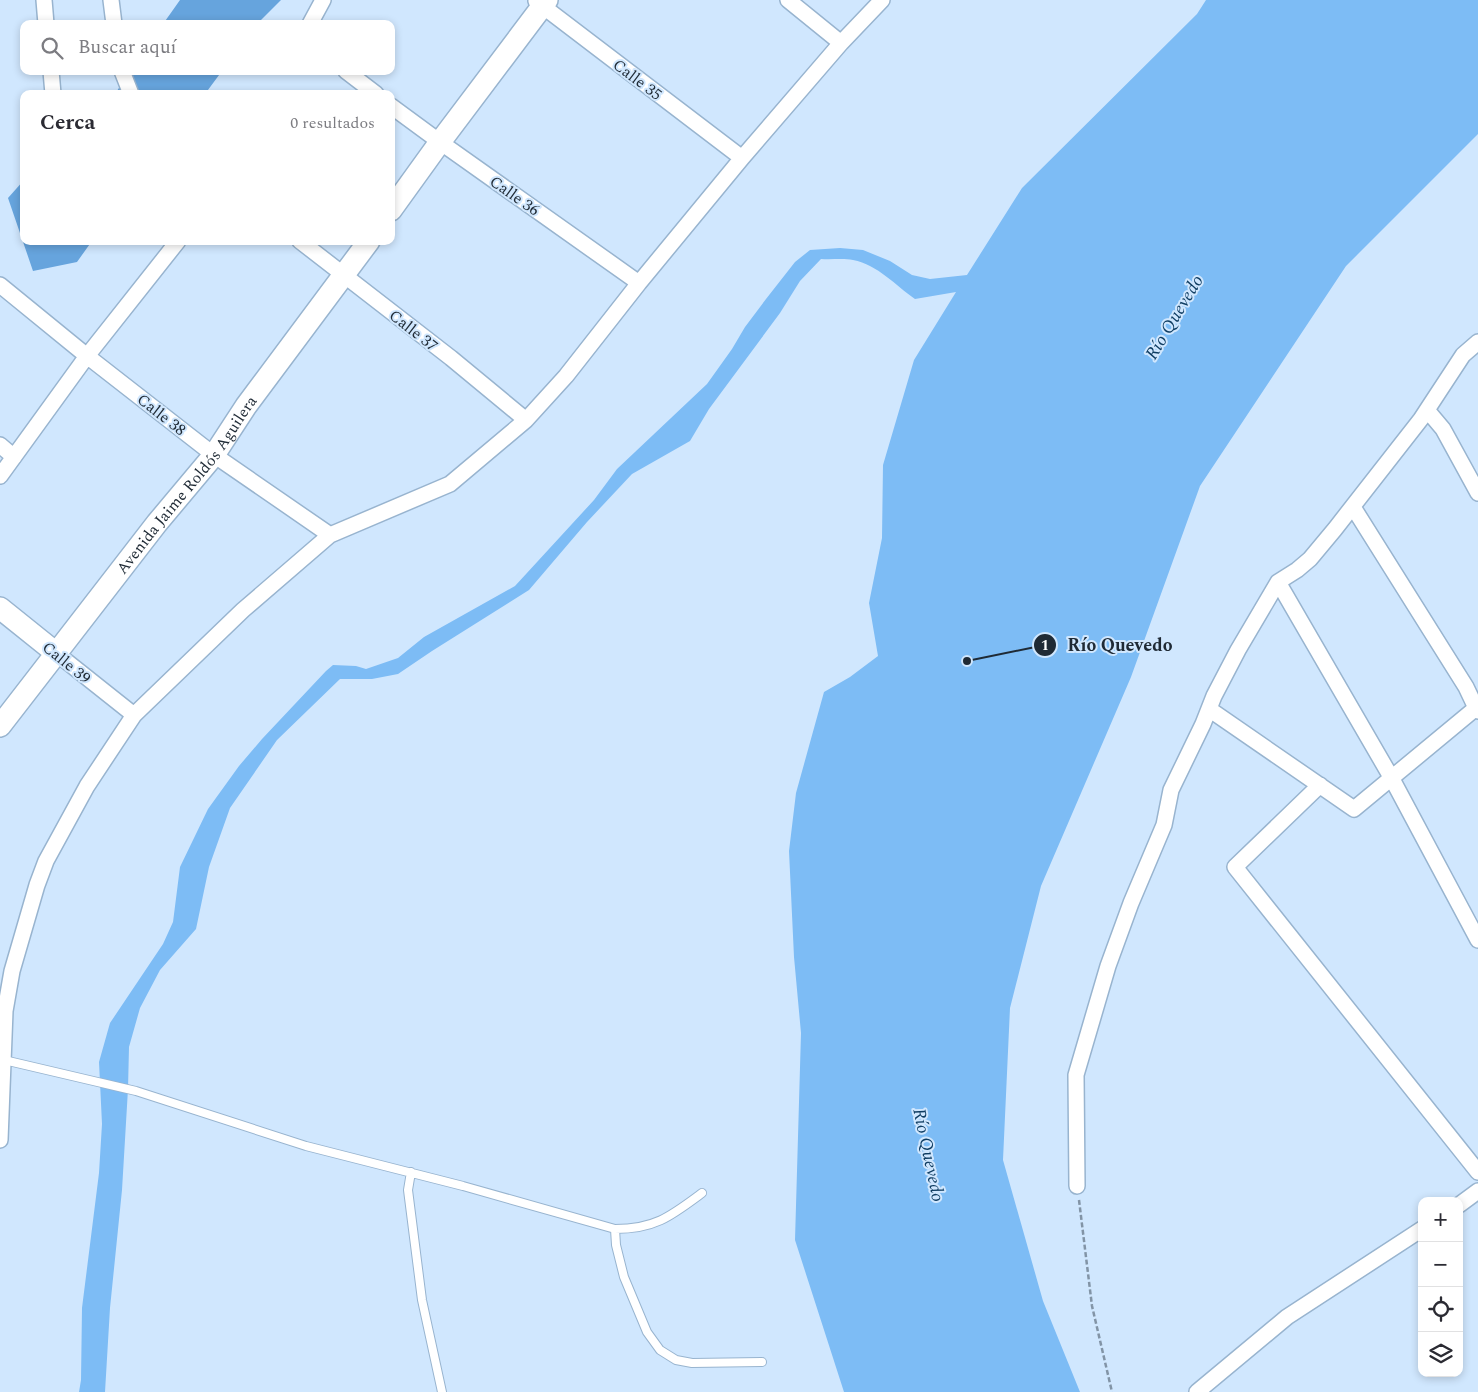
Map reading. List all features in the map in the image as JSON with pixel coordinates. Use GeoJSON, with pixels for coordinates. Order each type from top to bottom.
{"type":"FeatureCollection","features":[{"type":"Feature","properties":{"kind":"main road"},"geometry":{"type":"LineString","coordinates":[[395,204],[541,2]]}},
{"type":"Feature","properties":{"kind":"main road","name":"Avenida Jaime Roldós Aguilera"},"geometry":{"type":"LineString","coordinates":[[0,726],[157,523],[214,455],[246,406],[366,245]]}},
{"type":"Feature","properties":{"kind":"main road","name":"Calle 39"},"geometry":{"type":"LineString","coordinates":[[0,608],[56,653]]}},
{"type":"Feature","properties":{"kind":"street"},"geometry":{"type":"LineString","coordinates":[[44,0],[46,20]]}},
{"type":"Feature","properties":{"kind":"street"},"geometry":{"type":"LineString","coordinates":[[111,0],[114,20]]}},
{"type":"Feature","properties":{"kind":"street"},"geometry":{"type":"LineString","coordinates":[[312,20],[323,0]]}},
{"type":"Feature","properties":{"kind":"street"},"geometry":{"type":"LineString","coordinates":[[788,0],[841,42]]}},
{"type":"Feature","properties":{"kind":"street"},"geometry":{"type":"LineString","coordinates":[[0,1140],[5,1011],[12,970],[37,885],[46,861],[86,786],[134,716],[243,610],[330,535],[450,484],[526,420],[566,376],[639,283],[742,158],[841,42],[882,0]]}},
{"type":"Feature","properties":{"kind":"street","name":"Calle 35"},"geometry":{"type":"LineString","coordinates":[[541,2],[742,158]]}},
{"type":"Feature","properties":{"kind":"street"},"geometry":{"type":"LineString","coordinates":[[51,75],[53,90]]}},
{"type":"Feature","properties":{"kind":"street"},"geometry":{"type":"LineString","coordinates":[[124,75],[129,90]]}},
{"type":"Feature","properties":{"kind":"street"},"geometry":{"type":"LineString","coordinates":[[351,75],[371,90]]}},
{"type":"Feature","properties":{"kind":"street","name":"Calle 36"},"geometry":{"type":"LineString","coordinates":[[395,109],[639,283]]}},
{"type":"Feature","properties":{"kind":"street"},"geometry":{"type":"LineString","coordinates":[[0,476],[87,356],[175,245]]}},
{"type":"Feature","properties":{"kind":"street","name":"Calle 37"},"geometry":{"type":"LineString","coordinates":[[305,245],[526,420]]}},
{"type":"Feature","properties":{"kind":"street","name":"Calle 38"},"geometry":{"type":"LineString","coordinates":[[0,285],[214,455],[330,535]]}},
{"type":"Feature","properties":{"kind":"street"},"geometry":{"type":"LineString","coordinates":[[1077,1186],[1076,1075],[1108,966],[1130,903],[1164,825],[1171,790],[1214,696],[1238,650],[1278,582],[1297,570],[1310,558],[1353,507],[1426,410],[1464,355],[1478,342]]}},
{"type":"Feature","properties":{"kind":"street"},"geometry":{"type":"LineString","coordinates":[[1426,410],[1443,429],[1478,493]]}},
{"type":"Feature","properties":{"kind":"street"},"geometry":{"type":"LineString","coordinates":[[0,445],[14,456]]}},
{"type":"Feature","properties":{"kind":"street"},"geometry":{"type":"LineString","coordinates":[[1209,710],[1354,809],[1478,709],[1353,507]]}},
{"type":"Feature","properties":{"kind":"street"},"geometry":{"type":"LineString","coordinates":[[1278,582],[1391,778],[1478,940]]}},
{"type":"Feature","properties":{"kind":"street","name":"Calle 39"},"geometry":{"type":"LineString","coordinates":[[56,653],[134,716]]}},
{"type":"Feature","properties":{"kind":"street"},"geometry":{"type":"LineString","coordinates":[[1320,785],[1235,867],[1478,1172]]}},
{"type":"Feature","properties":{"kind":"street"},"geometry":{"type":"LineString","coordinates":[[1463,1202],[1478,1191]]}},
{"type":"Feature","properties":{"kind":"street"},"geometry":{"type":"LineString","coordinates":[[1197,1392],[1286,1316],[1418,1232]]}},
{"type":"Feature","properties":{"kind":"lane"},"geometry":{"type":"LineString","coordinates":[[2,1059],[136,1091],[306,1146],[463,1186],[614,1229],[634,1229],[656,1223],[676,1212],[702,1193]]}},
{"type":"Feature","properties":{"kind":"lane"},"geometry":{"type":"LineString","coordinates":[[411,1172],[408,1190],[422,1300],[442,1392]]}},
{"type":"Feature","properties":{"kind":"lane"},"geometry":{"type":"LineString","coordinates":[[614,1229],[624,1278],[647,1332],[660,1350],[676,1360],[692,1363],[762,1362]]}},
{"type":"Feature","properties":{"kind":"path"},"geometry":{"type":"LineString","coordinates":[[1077,1186],[1092,1306],[1112,1392]]}},
{"type":"Feature","properties":{"kind":"shaded area"},"geometry":{"type":"Polygon","coordinates":[[[180,0],[281,0],[261,20],[166,20],[180,0]]]}},
{"type":"Feature","properties":{"kind":"shaded area"},"geometry":{"type":"Polygon","coordinates":[[[127,75],[219,75],[208,90],[118,90],[127,75]]]}},
{"type":"Feature","properties":{"kind":"shaded area"},"geometry":{"type":"Polygon","coordinates":[[[20,184],[20,233],[8,198],[20,184]]]}},
{"type":"Feature","properties":{"kind":"shaded area"},"geometry":{"type":"Polygon","coordinates":[[[24,245],[89,245],[77,262],[33,271],[24,245]]]}},
{"type":"Feature","properties":{"kind":"water"},"geometry":{"type":"Polygon","coordinates":[[[1206,0],[1478,0],[1478,134],[1346,266],[1200,486],[1131,677],[1041,886],[1010,1008],[1003,1160],[1043,1301],[1080,1392],[844,1392],[795,1240],[801,1033],[794,957],[789,851],[796,793],[824,692],[850,677],[878,656],[869,603],[882,538],[883,465],[914,360],[956,292],[915,299],[870,266],[849,259],[821,259],[800,281],[780,313],[709,409],[690,441],[632,474],[587,522],[529,590],[398,674],[372,679],[340,679],[277,740],[230,808],[209,867],[196,929],[160,970],[140,1008],[129,1047],[122,1190],[110,1308],[105,1392],[79,1392],[81,1380],[82,1308],[99,1173],[102,1124],[99,1062],[110,1023],[163,944],[173,922],[180,867],[208,809],[239,766],[262,739],[333,665],[356,666],[366,669],[398,658],[424,637],[515,586],[594,500],[617,469],[707,384],[766,299],[795,262],[810,250],[840,248],[863,250],[890,261],[912,275],[930,279],[967,275],[1022,188],[1197,14],[1206,0]]]}},
{"type":"Feature","properties":{"kind":"place","name":"Río Quevedo"},"geometry":{"type":"Point","coordinates":[967,661]}}]}
